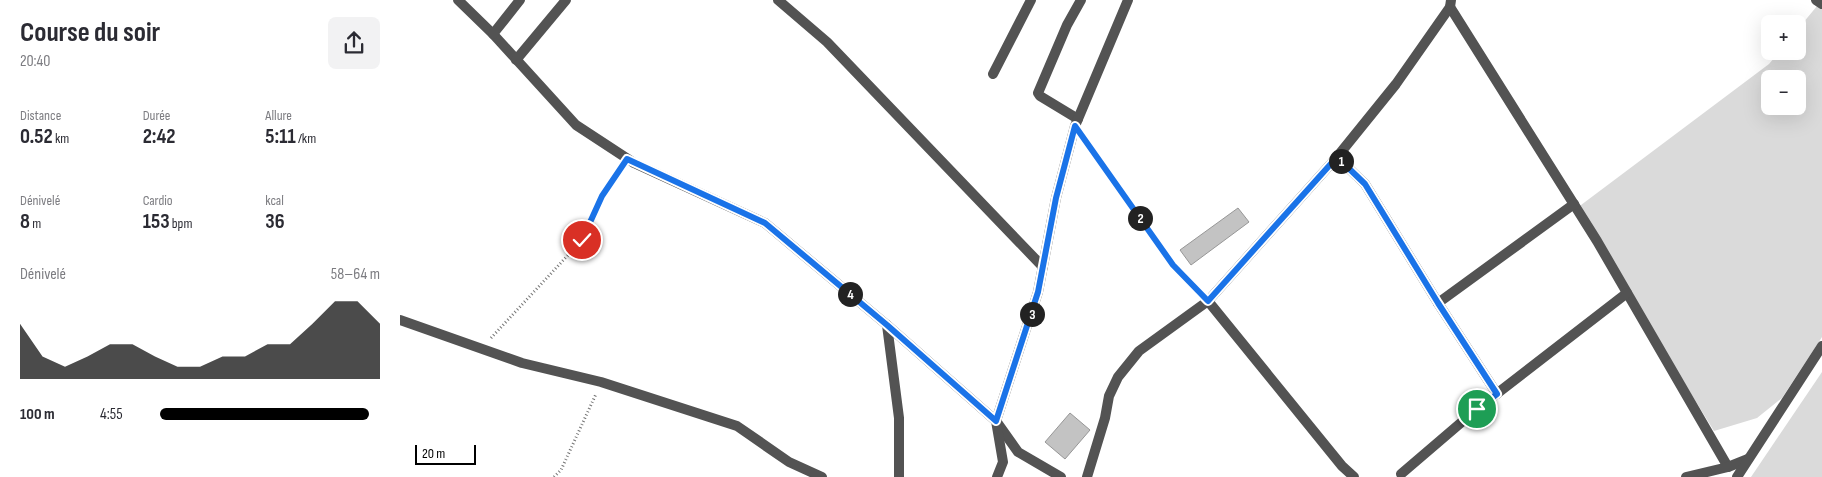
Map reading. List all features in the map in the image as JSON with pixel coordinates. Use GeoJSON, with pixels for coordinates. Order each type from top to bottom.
{"type":"FeatureCollection","features":[{"type":"Feature","properties":{"kind":"street"},"geometry":{"type":"LineString","coordinates":[[458,0],[493,34],[576,125],[627,159],[765,223],[887,325],[996,421],[1018,452],[1060,477]]}},
{"type":"Feature","properties":{"kind":"street"},"geometry":{"type":"LineString","coordinates":[[493,34],[520,0]]}},
{"type":"Feature","properties":{"kind":"street"},"geometry":{"type":"LineString","coordinates":[[516,60],[566,0]]}},
{"type":"Feature","properties":{"kind":"street"},"geometry":{"type":"LineString","coordinates":[[778,0],[827,42],[1043,267]]}},
{"type":"Feature","properties":{"kind":"street"},"geometry":{"type":"LineString","coordinates":[[993,74],[1031,0]]}},
{"type":"Feature","properties":{"kind":"street"},"geometry":{"type":"LineString","coordinates":[[1077,122],[1038,93],[1067,25],[1081,0]]}},
{"type":"Feature","properties":{"kind":"street"},"geometry":{"type":"LineString","coordinates":[[997,477],[1003,462],[996,421],[1033,310],[1056,198],[1077,122],[1128,0]]}},
{"type":"Feature","properties":{"kind":"street"},"geometry":{"type":"LineString","coordinates":[[1816,0],[1822,4]]}},
{"type":"Feature","properties":{"kind":"street"},"geometry":{"type":"LineString","coordinates":[[1087,477],[1105,418],[1108,396],[1118,377],[1139,351],[1208,301],[1337,157],[1396,84],[1450,4],[1574,204],[1728,467]]}},
{"type":"Feature","properties":{"kind":"street"},"geometry":{"type":"LineString","coordinates":[[1337,157],[1365,184],[1438,303],[1497,394]]}},
{"type":"Feature","properties":{"kind":"street"},"geometry":{"type":"LineString","coordinates":[[1438,303],[1574,204]]}},
{"type":"Feature","properties":{"kind":"street"},"geometry":{"type":"LineString","coordinates":[[1401,474],[1497,394],[1627,293]]}},
{"type":"Feature","properties":{"kind":"street"},"geometry":{"type":"LineString","coordinates":[[1208,301],[1342,466],[1354,477]]}},
{"type":"Feature","properties":{"kind":"street"},"geometry":{"type":"LineString","coordinates":[[400,320],[522,363],[601,382],[737,426],[789,462],[822,477]]}},
{"type":"Feature","properties":{"kind":"street"},"geometry":{"type":"LineString","coordinates":[[887,325],[899,418],[899,477]]}},
{"type":"Feature","properties":{"kind":"street"},"geometry":{"type":"LineString","coordinates":[[1737,477],[1822,346]]}},
{"type":"Feature","properties":{"kind":"street"},"geometry":{"type":"LineString","coordinates":[[1686,477],[1728,467],[1748,459]]}},
{"type":"Feature","properties":{"kind":"path"},"geometry":{"type":"LineString","coordinates":[[1077,122],[1173,265],[1208,301]]}},
{"type":"Feature","properties":{"kind":"path"},"geometry":{"type":"LineString","coordinates":[[480,349],[582,240],[602,196],[627,159]]}},
{"type":"Feature","properties":{"kind":"path"},"geometry":{"type":"LineString","coordinates":[[554,477],[562,470],[601,382]]}},
{"type":"Feature","properties":{"kind":"shaded area"},"geometry":{"type":"Polygon","coordinates":[[[1822,0],[1822,337],[1782,398],[1757,418],[1714,431],[1577,208],[1761,70],[1772,60],[1806,60],[1806,19],[1822,0]]]}},
{"type":"Feature","properties":{"kind":"shaded area"},"geometry":{"type":"Polygon","coordinates":[[[1822,372],[1822,477],[1751,477],[1822,372]]]}},
{"type":"Feature","properties":{"kind":"building"},"geometry":{"type":"Polygon","coordinates":[[[1238,208],[1249,222],[1191,265],[1180,250],[1238,208]]]}},
{"type":"Feature","properties":{"kind":"building"},"geometry":{"type":"Polygon","coordinates":[[[1070,413],[1090,430],[1065,459],[1045,442],[1070,413]]]}},
{"type":"Feature","properties":{"kind":"route"},"geometry":{"type":"LineString","coordinates":[[582,240],[602,196],[627,159],[765,223],[887,325],[996,421],[1038,292],[1056,198],[1075,126],[1173,265],[1208,301],[1337,157],[1365,184],[1438,303],[1497,394],[1477,409]]}}]}
